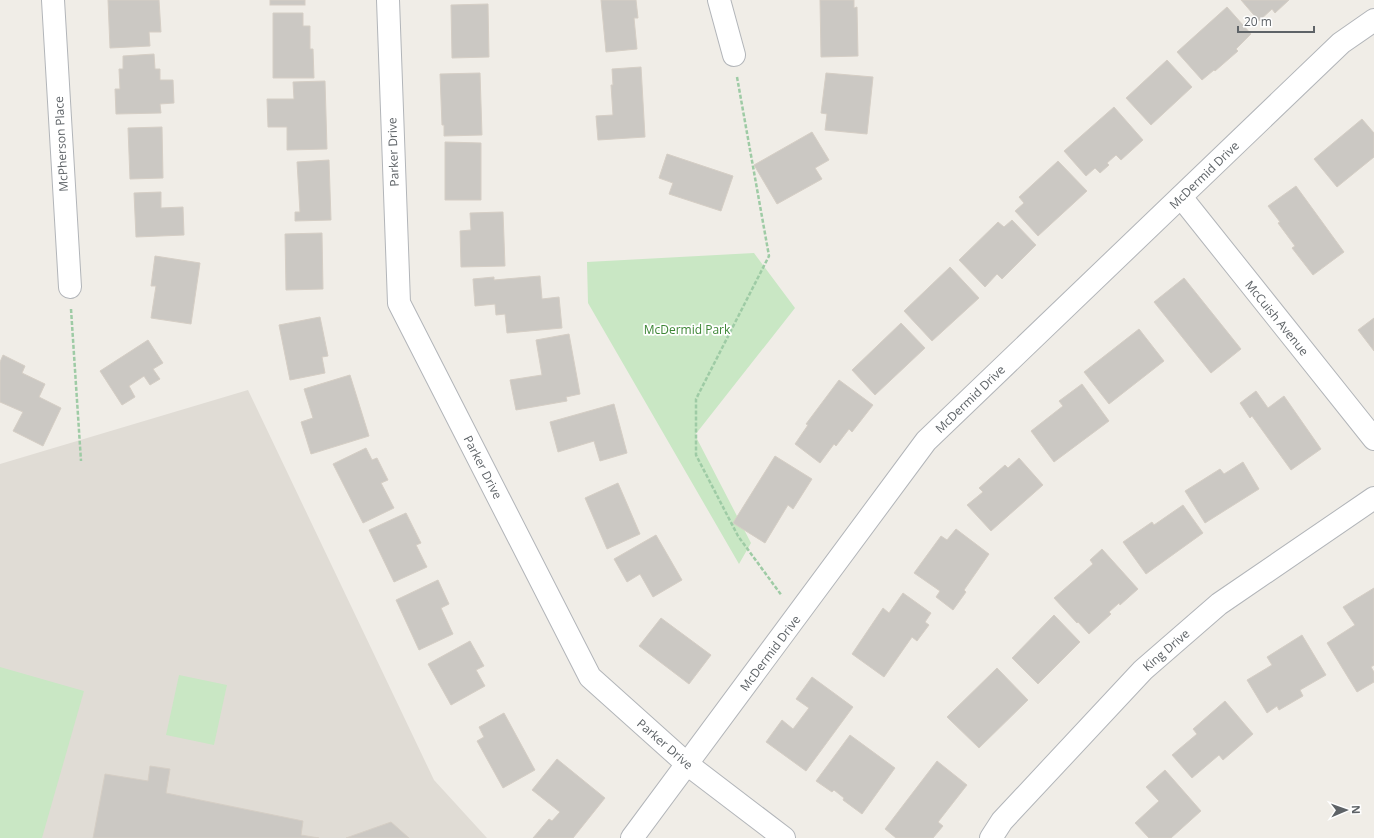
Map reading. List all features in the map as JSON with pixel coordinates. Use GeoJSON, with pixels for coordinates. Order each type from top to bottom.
{"type":"FeatureCollection","features":[{"type":"Feature","properties":{"kind":"street","name":"McPherson Place"},"geometry":{"type":"LineString","coordinates":[[53,0],[70,287]]}},
{"type":"Feature","properties":{"kind":"street","name":"Parker Drive"},"geometry":{"type":"LineString","coordinates":[[388,0],[399,303],[590,677],[687,764],[784,838]]}},
{"type":"Feature","properties":{"kind":"street"},"geometry":{"type":"LineString","coordinates":[[719,0],[734,55]]}},
{"type":"Feature","properties":{"kind":"street","name":"McDermid Drive"},"geometry":{"type":"LineString","coordinates":[[632,838],[926,441],[1341,43],[1374,20]]}},
{"type":"Feature","properties":{"kind":"street","name":"McCuish Avenue"},"geometry":{"type":"LineString","coordinates":[[1181,197],[1374,439]]}},
{"type":"Feature","properties":{"kind":"street","name":"King Drive"},"geometry":{"type":"LineString","coordinates":[[991,838],[1002,820],[1143,670],[1219,604],[1374,498]]}},
{"type":"Feature","properties":{"kind":"path"},"geometry":{"type":"LineString","coordinates":[[734,55],[768,256],[696,399],[696,455],[738,536],[797,616]]}},
{"type":"Feature","properties":{"kind":"path"},"geometry":{"type":"LineString","coordinates":[[70,287],[81,461]]}},
{"type":"Feature","properties":{"kind":"shaded area"},"geometry":{"type":"Polygon","coordinates":[[[248,390],[434,780],[487,838],[0,838],[0,464],[248,390]]]}},
{"type":"Feature","properties":{"kind":"green space","name":"McDermid Park"},"geometry":{"type":"Polygon","coordinates":[[[754,253],[795,308],[695,435],[751,543],[739,564],[588,303],[587,262],[754,253]]]}},
{"type":"Feature","properties":{"kind":"green space"},"geometry":{"type":"Polygon","coordinates":[[[0,667],[84,691],[42,838],[0,838],[0,667]]]}},
{"type":"Feature","properties":{"kind":"green space"},"geometry":{"type":"Polygon","coordinates":[[[179,675],[227,685],[214,745],[166,735],[179,675]]]}},
{"type":"Feature","properties":{"kind":"building"},"geometry":{"type":"Polygon","coordinates":[[[108,0],[159,0],[161,32],[149,32],[150,46],[110,48],[108,0]]]}},
{"type":"Feature","properties":{"kind":"building"},"geometry":{"type":"Polygon","coordinates":[[[270,0],[305,0],[305,5],[270,5],[270,0]]]}},
{"type":"Feature","properties":{"kind":"building"},"geometry":{"type":"Polygon","coordinates":[[[601,0],[636,0],[638,18],[634,18],[637,49],[606,52],[601,0]]]}},
{"type":"Feature","properties":{"kind":"building"},"geometry":{"type":"Polygon","coordinates":[[[820,0],[854,0],[854,8],[857,7],[858,56],[821,57],[820,0]]]}},
{"type":"Feature","properties":{"kind":"building"},"geometry":{"type":"Polygon","coordinates":[[[1241,0],[1289,0],[1275,13],[1272,9],[1259,21],[1241,0]]]}},
{"type":"Feature","properties":{"kind":"building"},"geometry":{"type":"Polygon","coordinates":[[[488,4],[489,57],[452,58],[451,5],[488,4]]]}},
{"type":"Feature","properties":{"kind":"building"},"geometry":{"type":"Polygon","coordinates":[[[1227,7],[1251,34],[1236,49],[1238,51],[1202,80],[1177,52],[1227,7]]]}},
{"type":"Feature","properties":{"kind":"building"},"geometry":{"type":"Polygon","coordinates":[[[273,13],[303,13],[303,26],[310,26],[310,49],[313,49],[314,78],[273,78],[273,13]]]}},
{"type":"Feature","properties":{"kind":"building"},"geometry":{"type":"Polygon","coordinates":[[[154,54],[155,69],[160,69],[160,80],[173,80],[174,103],[160,104],[161,113],[116,114],[115,89],[120,89],[119,69],[123,69],[123,56],[154,54]]]}},
{"type":"Feature","properties":{"kind":"building"},"geometry":{"type":"Polygon","coordinates":[[[1167,60],[1192,87],[1151,125],[1126,98],[1167,60]]]}},
{"type":"Feature","properties":{"kind":"building"},"geometry":{"type":"Polygon","coordinates":[[[641,67],[645,137],[598,140],[596,116],[613,115],[611,85],[613,85],[612,69],[641,67]]]}},
{"type":"Feature","properties":{"kind":"building"},"geometry":{"type":"Polygon","coordinates":[[[480,73],[482,135],[444,136],[444,125],[442,125],[440,74],[480,73]]]}},
{"type":"Feature","properties":{"kind":"building"},"geometry":{"type":"Polygon","coordinates":[[[826,73],[873,77],[867,134],[825,130],[827,114],[821,113],[826,73]]]}},
{"type":"Feature","properties":{"kind":"building"},"geometry":{"type":"Polygon","coordinates":[[[325,81],[327,149],[287,150],[287,127],[268,127],[267,99],[294,99],[293,82],[325,81]]]}},
{"type":"Feature","properties":{"kind":"building"},"geometry":{"type":"Polygon","coordinates":[[[1114,107],[1143,140],[1121,160],[1116,155],[1107,163],[1109,165],[1100,173],[1095,168],[1086,176],[1064,151],[1114,107]]]}},
{"type":"Feature","properties":{"kind":"building"},"geometry":{"type":"Polygon","coordinates":[[[1362,119],[1374,133],[1374,157],[1337,187],[1314,159],[1362,119]]]}},
{"type":"Feature","properties":{"kind":"building"},"geometry":{"type":"Polygon","coordinates":[[[162,127],[163,178],[130,179],[128,128],[162,127]]]}},
{"type":"Feature","properties":{"kind":"building"},"geometry":{"type":"Polygon","coordinates":[[[812,132],[829,160],[815,168],[822,179],[777,204],[754,165],[812,132]]]}},
{"type":"Feature","properties":{"kind":"building"},"geometry":{"type":"Polygon","coordinates":[[[445,142],[481,143],[481,200],[445,200],[445,142]]]}},
{"type":"Feature","properties":{"kind":"building"},"geometry":{"type":"Polygon","coordinates":[[[667,154],[733,176],[721,211],[669,194],[673,183],[659,178],[667,154]]]}},
{"type":"Feature","properties":{"kind":"building"},"geometry":{"type":"Polygon","coordinates":[[[329,160],[331,220],[295,221],[295,212],[300,212],[297,162],[329,160]]]}},
{"type":"Feature","properties":{"kind":"building"},"geometry":{"type":"Polygon","coordinates":[[[1058,161],[1087,191],[1038,236],[1015,211],[1024,203],[1019,197],[1058,161]]]}},
{"type":"Feature","properties":{"kind":"building"},"geometry":{"type":"Polygon","coordinates":[[[1296,186],[1344,252],[1313,275],[1292,248],[1295,246],[1278,223],[1280,222],[1268,206],[1296,186]]]}},
{"type":"Feature","properties":{"kind":"building"},"geometry":{"type":"Polygon","coordinates":[[[161,192],[161,208],[183,207],[184,235],[136,237],[134,193],[161,192]]]}},
{"type":"Feature","properties":{"kind":"building"},"geometry":{"type":"Polygon","coordinates":[[[503,212],[505,266],[461,267],[460,231],[471,230],[470,213],[503,212]]]}},
{"type":"Feature","properties":{"kind":"building"},"geometry":{"type":"Polygon","coordinates":[[[1012,220],[1036,245],[1002,279],[997,274],[985,287],[959,260],[998,222],[1004,227],[1012,220]]]}},
{"type":"Feature","properties":{"kind":"building"},"geometry":{"type":"Polygon","coordinates":[[[322,233],[323,289],[286,290],[285,234],[322,233]]]}},
{"type":"Feature","properties":{"kind":"building"},"geometry":{"type":"Polygon","coordinates":[[[155,256],[200,263],[191,324],[151,318],[156,286],[151,286],[155,256]]]}},
{"type":"Feature","properties":{"kind":"building"},"geometry":{"type":"Polygon","coordinates":[[[950,267],[979,298],[932,341],[904,311],[950,267]]]}},
{"type":"Feature","properties":{"kind":"building"},"geometry":{"type":"Polygon","coordinates":[[[540,276],[542,299],[559,297],[562,328],[507,333],[505,314],[496,315],[495,304],[475,306],[473,279],[494,277],[494,280],[540,276]]]}},
{"type":"Feature","properties":{"kind":"building"},"geometry":{"type":"Polygon","coordinates":[[[1184,278],[1241,349],[1211,373],[1154,302],[1184,278]]]}},
{"type":"Feature","properties":{"kind":"building"},"geometry":{"type":"Polygon","coordinates":[[[320,317],[328,356],[322,357],[325,373],[290,380],[279,325],[320,317]]]}},
{"type":"Feature","properties":{"kind":"building"},"geometry":{"type":"Polygon","coordinates":[[[1374,318],[1374,351],[1358,330],[1374,318]]]}},
{"type":"Feature","properties":{"kind":"building"},"geometry":{"type":"Polygon","coordinates":[[[901,323],[925,348],[875,395],[852,370],[901,323]]]}},
{"type":"Feature","properties":{"kind":"building"},"geometry":{"type":"Polygon","coordinates":[[[1139,329],[1164,361],[1109,404],[1084,372],[1139,329]]]}},
{"type":"Feature","properties":{"kind":"building"},"geometry":{"type":"Polygon","coordinates":[[[569,334],[580,394],[566,397],[567,401],[516,410],[510,380],[542,375],[536,340],[569,334]]]}},
{"type":"Feature","properties":{"kind":"building"},"geometry":{"type":"Polygon","coordinates":[[[148,340],[163,363],[153,369],[160,379],[150,385],[144,376],[129,386],[135,397],[122,405],[100,371],[148,340]]]}},
{"type":"Feature","properties":{"kind":"building"},"geometry":{"type":"Polygon","coordinates":[[[3,355],[25,366],[22,373],[45,384],[39,397],[61,408],[43,446],[13,431],[23,412],[0,402],[0,362],[3,355]]]}},
{"type":"Feature","properties":{"kind":"building"},"geometry":{"type":"Polygon","coordinates":[[[350,375],[369,436],[311,454],[301,422],[313,418],[304,389],[350,375]]]}},
{"type":"Feature","properties":{"kind":"building"},"geometry":{"type":"Polygon","coordinates":[[[839,380],[873,405],[852,432],[849,429],[836,446],[834,444],[820,463],[795,444],[808,425],[806,424],[839,380]]]}},
{"type":"Feature","properties":{"kind":"building"},"geometry":{"type":"Polygon","coordinates":[[[1082,384],[1109,421],[1054,462],[1031,431],[1063,406],[1059,401],[1082,384]]]}},
{"type":"Feature","properties":{"kind":"building"},"geometry":{"type":"Polygon","coordinates":[[[1256,391],[1268,408],[1284,396],[1321,449],[1291,470],[1252,416],[1250,418],[1240,403],[1256,391]]]}},
{"type":"Feature","properties":{"kind":"building"},"geometry":{"type":"Polygon","coordinates":[[[614,404],[627,453],[600,461],[594,441],[558,452],[550,422],[614,404]]]}},
{"type":"Feature","properties":{"kind":"building"},"geometry":{"type":"Polygon","coordinates":[[[366,448],[372,460],[377,458],[388,480],[381,483],[394,508],[363,523],[333,464],[366,448]]]}},
{"type":"Feature","properties":{"kind":"building"},"geometry":{"type":"Polygon","coordinates":[[[775,456],[812,479],[793,509],[788,505],[765,543],[733,523],[775,456]]]}},
{"type":"Feature","properties":{"kind":"building"},"geometry":{"type":"Polygon","coordinates":[[[1019,458],[1043,485],[991,531],[967,505],[983,492],[979,488],[1005,465],[1008,468],[1019,458]]]}},
{"type":"Feature","properties":{"kind":"building"},"geometry":{"type":"Polygon","coordinates":[[[1243,462],[1259,489],[1205,523],[1185,491],[1220,469],[1224,474],[1243,462]]]}},
{"type":"Feature","properties":{"kind":"building"},"geometry":{"type":"Polygon","coordinates":[[[618,483],[640,534],[607,549],[585,498],[618,483]]]}},
{"type":"Feature","properties":{"kind":"building"},"geometry":{"type":"Polygon","coordinates":[[[1183,505],[1203,533],[1146,574],[1123,542],[1152,522],[1154,525],[1183,505]]]}},
{"type":"Feature","properties":{"kind":"building"},"geometry":{"type":"Polygon","coordinates":[[[406,513],[421,543],[416,545],[427,567],[394,582],[369,530],[406,513]]]}},
{"type":"Feature","properties":{"kind":"building"},"geometry":{"type":"Polygon","coordinates":[[[956,529],[989,554],[964,590],[966,592],[953,610],[936,597],[940,591],[914,573],[941,536],[947,540],[956,529]]]}},
{"type":"Feature","properties":{"kind":"building"},"geometry":{"type":"Polygon","coordinates":[[[656,535],[682,580],[653,597],[640,574],[627,582],[614,559],[656,535]]]}},
{"type":"Feature","properties":{"kind":"building"},"geometry":{"type":"Polygon","coordinates":[[[1102,549],[1138,589],[1120,605],[1119,603],[1109,612],[1111,614],[1089,634],[1054,598],[1093,564],[1090,560],[1102,549]]]}},
{"type":"Feature","properties":{"kind":"building"},"geometry":{"type":"Polygon","coordinates":[[[438,580],[449,604],[441,608],[453,634],[419,650],[396,600],[438,580]]]}},
{"type":"Feature","properties":{"kind":"building"},"geometry":{"type":"Polygon","coordinates":[[[1374,588],[1374,665],[1371,667],[1374,672],[1374,682],[1357,692],[1327,643],[1355,625],[1343,607],[1374,588]]]}},
{"type":"Feature","properties":{"kind":"building"},"geometry":{"type":"Polygon","coordinates":[[[903,593],[931,613],[925,622],[929,625],[917,641],[912,637],[884,677],[852,654],[883,608],[889,613],[903,593]]]}},
{"type":"Feature","properties":{"kind":"building"},"geometry":{"type":"Polygon","coordinates":[[[1054,615],[1080,642],[1038,684],[1012,658],[1054,615]]]}},
{"type":"Feature","properties":{"kind":"building"},"geometry":{"type":"Polygon","coordinates":[[[661,618],[711,655],[689,684],[639,646],[661,618]]]}},
{"type":"Feature","properties":{"kind":"building"},"geometry":{"type":"Polygon","coordinates":[[[1302,635],[1326,675],[1300,690],[1303,696],[1279,710],[1277,706],[1267,713],[1247,680],[1272,665],[1267,657],[1302,635]]]}},
{"type":"Feature","properties":{"kind":"building"},"geometry":{"type":"Polygon","coordinates":[[[470,641],[484,666],[476,670],[485,686],[451,705],[428,664],[470,641]]]}},
{"type":"Feature","properties":{"kind":"building"},"geometry":{"type":"Polygon","coordinates":[[[997,668],[1028,700],[979,748],[947,717],[997,668]]]}},
{"type":"Feature","properties":{"kind":"building"},"geometry":{"type":"Polygon","coordinates":[[[812,677],[853,707],[806,771],[766,742],[782,720],[793,729],[809,708],[796,699],[812,677]]]}},
{"type":"Feature","properties":{"kind":"building"},"geometry":{"type":"Polygon","coordinates":[[[1225,701],[1253,734],[1223,760],[1219,755],[1192,778],[1172,755],[1197,734],[1193,729],[1225,701]]]}},
{"type":"Feature","properties":{"kind":"building"},"geometry":{"type":"Polygon","coordinates":[[[504,713],[535,770],[503,788],[477,741],[484,737],[479,727],[504,713]]]}},
{"type":"Feature","properties":{"kind":"building"},"geometry":{"type":"Polygon","coordinates":[[[850,735],[895,768],[862,814],[843,800],[844,798],[834,790],[832,792],[816,781],[850,735]]]}},
{"type":"Feature","properties":{"kind":"building"},"geometry":{"type":"Polygon","coordinates":[[[557,759],[605,798],[573,838],[533,838],[549,819],[552,821],[560,812],[532,790],[557,759]]]}},
{"type":"Feature","properties":{"kind":"building"},"geometry":{"type":"Polygon","coordinates":[[[937,761],[967,785],[938,822],[943,826],[933,838],[896,838],[885,829],[937,761]]]}},
{"type":"Feature","properties":{"kind":"building"},"geometry":{"type":"Polygon","coordinates":[[[150,766],[170,769],[166,793],[303,821],[301,835],[319,838],[93,838],[105,774],[148,781],[150,766]]]}},
{"type":"Feature","properties":{"kind":"building"},"geometry":{"type":"Polygon","coordinates":[[[1165,770],[1201,811],[1171,838],[1149,838],[1135,823],[1159,801],[1146,787],[1165,770]]]}},
{"type":"Feature","properties":{"kind":"building"},"geometry":{"type":"Polygon","coordinates":[[[391,822],[409,838],[346,838],[391,822]]]}}]}
